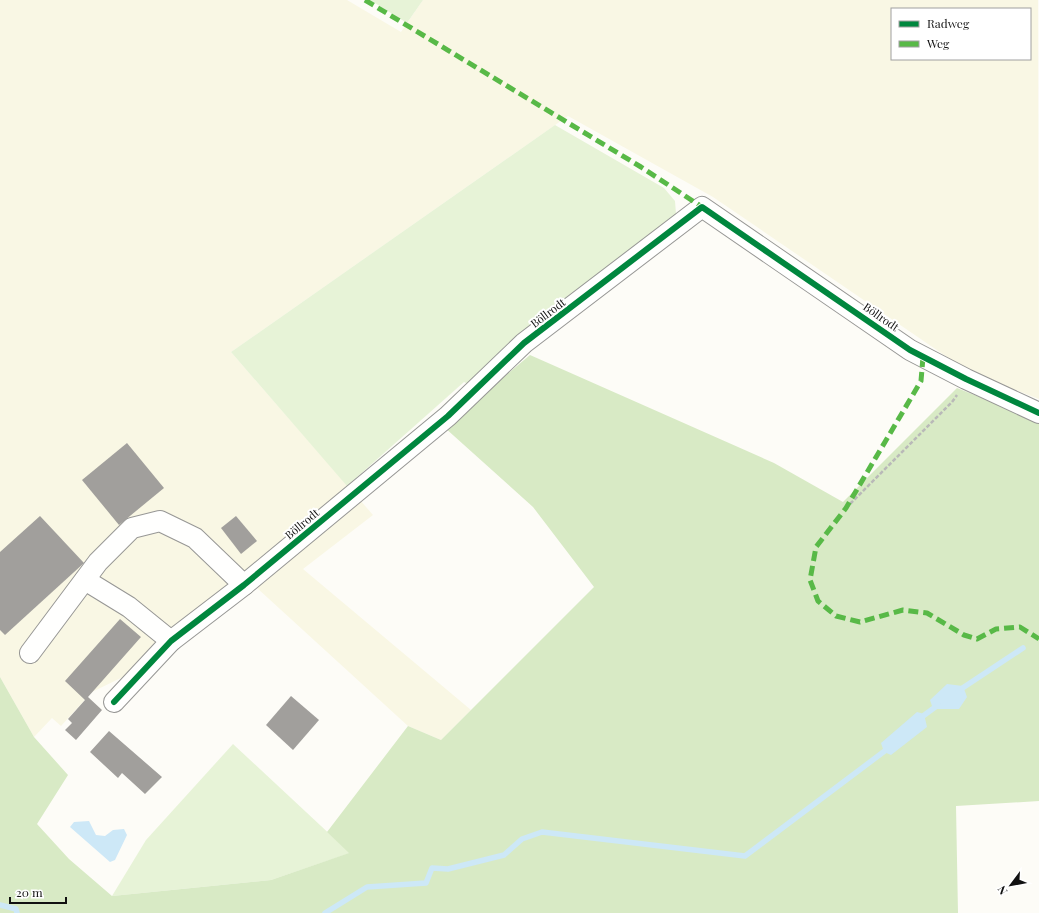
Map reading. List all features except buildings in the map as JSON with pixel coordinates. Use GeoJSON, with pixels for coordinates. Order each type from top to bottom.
{"type":"FeatureCollection","features":[{"type":"Feature","properties":{"kind":"street","name":"Böllrodt"},"geometry":{"type":"LineString","coordinates":[[114,702],[172,641],[244,585],[448,416],[524,343],[702,207],[910,350],[966,380],[1039,413]]}},
{"type":"Feature","properties":{"kind":"street"},"geometry":{"type":"LineString","coordinates":[[30,653],[98,562],[132,528],[160,521],[195,538],[244,585]]}},
{"type":"Feature","properties":{"kind":"street"},"geometry":{"type":"LineString","coordinates":[[85,580],[129,607],[172,641]]}},
{"type":"Feature","properties":{"kind":"path"},"geometry":{"type":"LineString","coordinates":[[846,508],[952,402],[966,380]]}},
{"type":"Feature","properties":{"kind":"shaded area"},"geometry":{"type":"Polygon","coordinates":[[[0,0],[347,0],[401,32],[423,0],[1038,0],[1039,399],[969,372],[713,197],[568,116],[231,352],[373,515],[303,569],[471,710],[441,740],[408,726],[257,588],[227,589],[129,674],[92,692],[61,726],[52,718],[34,737],[0,677],[0,0]]]}},
{"type":"Feature","properties":{"kind":"green space"},"geometry":{"type":"Polygon","coordinates":[[[370,0],[423,0],[407,23],[370,0]]]}},
{"type":"Feature","properties":{"kind":"green space"},"geometry":{"type":"Polygon","coordinates":[[[555,125],[664,188],[675,201],[676,214],[495,359],[470,385],[464,382],[347,486],[231,352],[555,125]]]}},
{"type":"Feature","properties":{"kind":"green space"},"geometry":{"type":"Polygon","coordinates":[[[530,355],[774,463],[843,502],[957,388],[1039,421],[1039,801],[956,806],[958,913],[0,913],[0,677],[34,737],[68,775],[37,824],[69,859],[112,896],[271,880],[349,853],[327,832],[408,726],[441,740],[594,587],[533,507],[444,427],[530,355]]]}},
{"type":"Feature","properties":{"kind":"green space"},"geometry":{"type":"Polygon","coordinates":[[[233,744],[350,853],[271,880],[112,896],[146,840],[233,744]]]}},
{"type":"Feature","properties":{"kind":"water"},"geometry":{"type":"Polygon","coordinates":[[[947,684],[963,686],[967,697],[959,709],[933,709],[930,700],[947,684]]]}},
{"type":"Feature","properties":{"kind":"water"},"geometry":{"type":"Polygon","coordinates":[[[917,712],[924,714],[927,727],[891,755],[884,752],[881,743],[917,712]]]}},
{"type":"Feature","properties":{"kind":"water"},"geometry":{"type":"Polygon","coordinates":[[[89,821],[96,835],[105,836],[113,830],[124,829],[127,835],[115,860],[110,862],[70,827],[74,822],[89,821]]]}},
{"type":"Feature","properties":{"kind":"waterway"},"geometry":{"type":"LineString","coordinates":[[958,691],[1023,648]]}},
{"type":"Feature","properties":{"kind":"waterway"},"geometry":{"type":"LineString","coordinates":[[919,719],[938,705]]}},
{"type":"Feature","properties":{"kind":"waterway"},"geometry":{"type":"LineString","coordinates":[[325,913],[367,887],[426,883],[432,868],[448,869],[504,855],[522,839],[542,832],[745,856],[890,747]]}},
{"type":"Feature","properties":{"kind":"waterway"},"geometry":{"type":"LineString","coordinates":[[0,905],[16,909],[17,913]]}},
{"type":"Feature","properties":{"kind":"marked path"},"geometry":{"type":"LineString","coordinates":[[365,0],[641,167],[702,207]]}},
{"type":"Feature","properties":{"kind":"marked path"},"geometry":{"type":"LineString","coordinates":[[923,357],[921,381],[846,508],[816,547],[810,580],[818,601],[836,616],[860,622],[903,610],[927,613],[964,635],[977,639],[996,629],[1020,627],[1039,639]]}},
{"type":"Feature","properties":{"kind":"cycle path"},"geometry":{"type":"LineString","coordinates":[[114,702],[171,641],[244,585],[448,416],[524,343],[702,207],[910,350],[966,379],[1039,413]]}}]}
